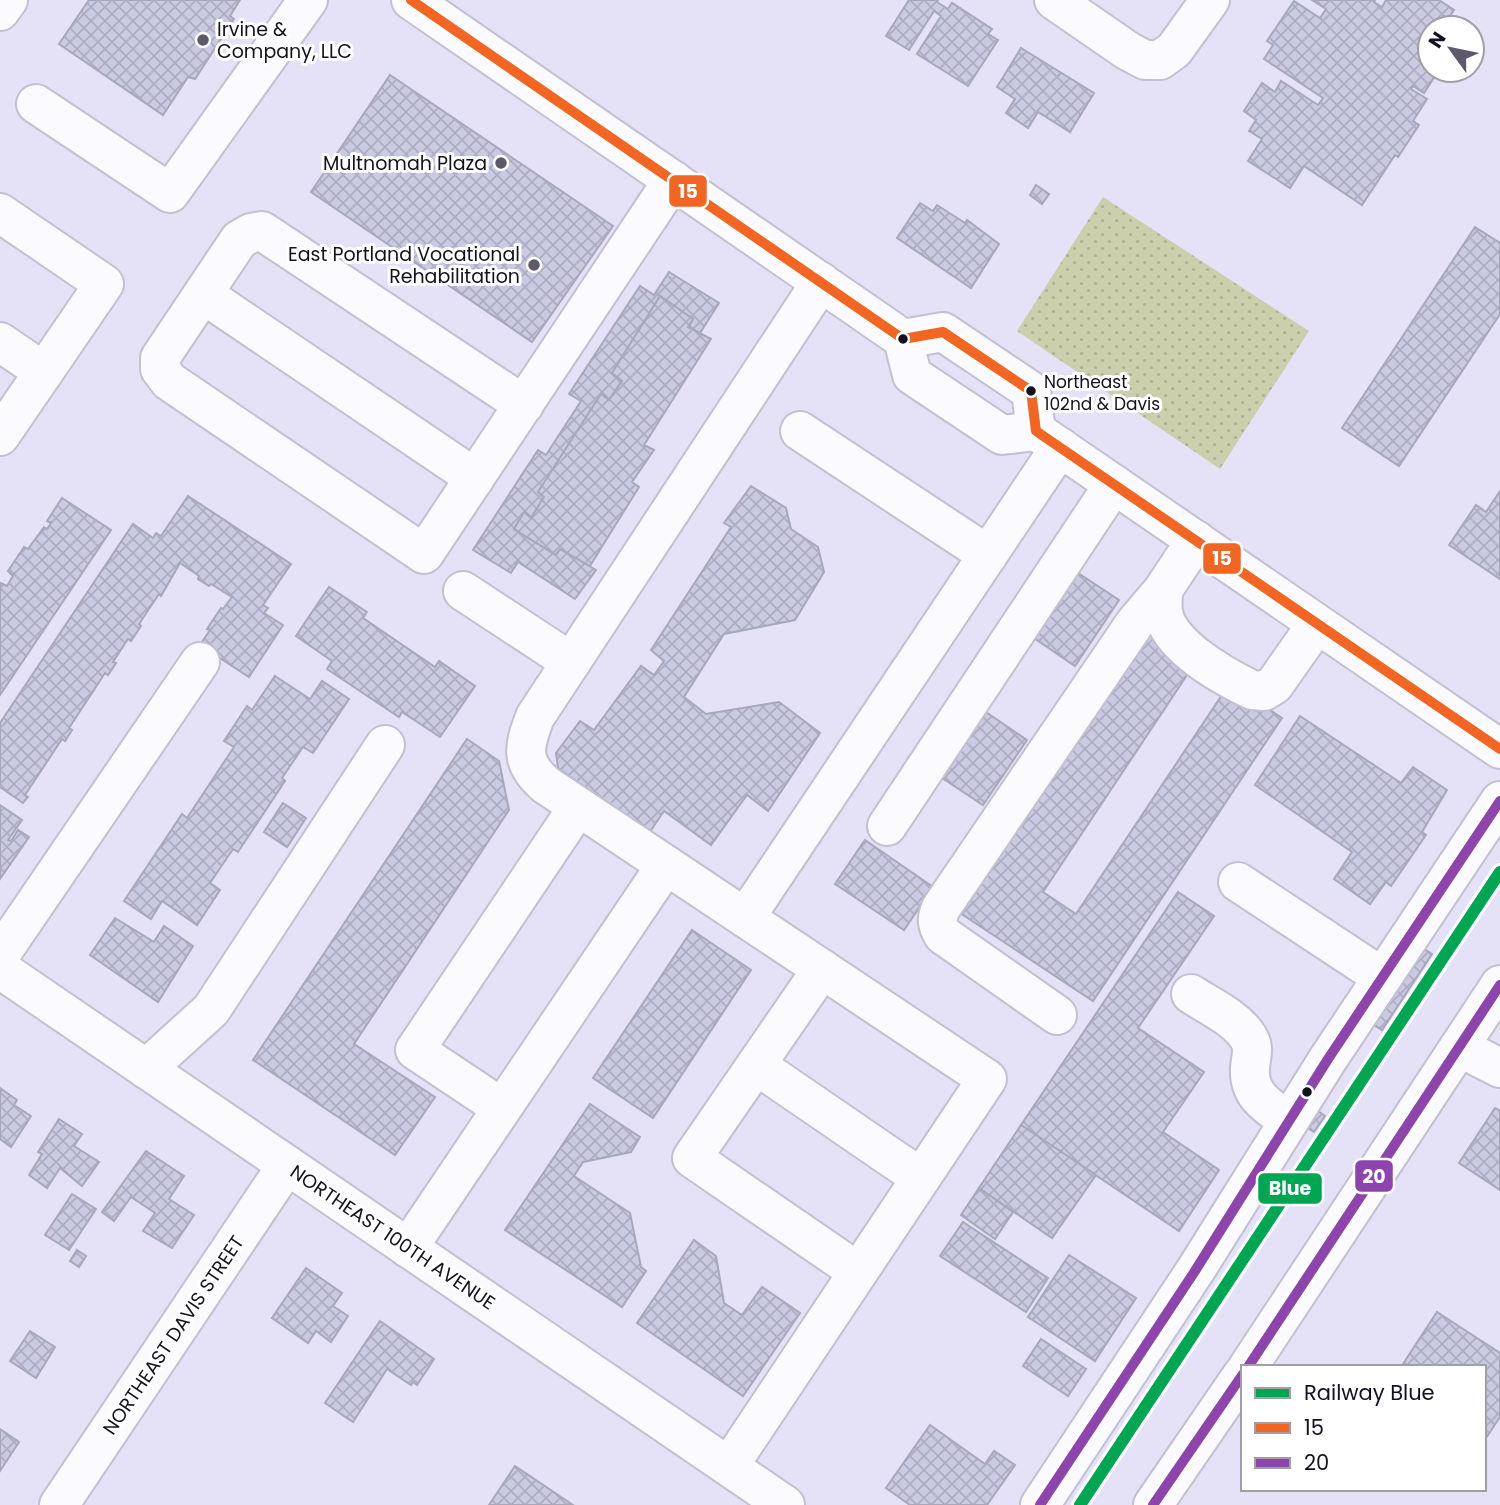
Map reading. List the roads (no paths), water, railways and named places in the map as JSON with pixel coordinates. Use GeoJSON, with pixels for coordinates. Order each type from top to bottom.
{"type":"FeatureCollection","features":[{"type":"Feature","properties":{"kind":"street"},"geometry":{"type":"LineString","coordinates":[[0,11],[8,0]]}},
{"type":"Feature","properties":{"kind":"street"},"geometry":{"type":"LineString","coordinates":[[36,104],[170,192],[308,0]]}},
{"type":"Feature","properties":{"kind":"street"},"geometry":{"type":"LineString","coordinates":[[411,0],[903,339],[912,375],[1002,435],[1048,439],[1500,749]]}},
{"type":"Feature","properties":{"kind":"street"},"geometry":{"type":"LineString","coordinates":[[1054,0],[1145,60],[1160,60],[1174,50],[1210,0]]}},
{"type":"Feature","properties":{"kind":"street"},"geometry":{"type":"LineString","coordinates":[[524,405],[262,231],[251,233],[239,240],[160,358],[160,369],[169,381],[424,554],[524,405],[673,180]]}},
{"type":"Feature","properties":{"kind":"street"},"geometry":{"type":"LineString","coordinates":[[0,213],[104,284],[0,436]]}},
{"type":"Feature","properties":{"kind":"street"},"geometry":{"type":"LineString","coordinates":[[729,1466],[987,1079],[578,807],[536,776],[527,761],[525,745],[535,717],[821,282]]}},
{"type":"Feature","properties":{"kind":"street"},"geometry":{"type":"LineString","coordinates":[[203,293],[475,478]]}},
{"type":"Feature","properties":{"kind":"street"},"geometry":{"type":"LineString","coordinates":[[745,918],[988,555],[1048,439],[1031,391],[943,332],[903,339]]}},
{"type":"Feature","properties":{"kind":"street"},"geometry":{"type":"LineString","coordinates":[[0,342],[44,372]]}},
{"type":"Feature","properties":{"kind":"street"},"geometry":{"type":"LineString","coordinates":[[800,431],[988,555]]}},
{"type":"Feature","properties":{"kind":"street"},"geometry":{"type":"LineString","coordinates":[[887,826],[1114,484]]}},
{"type":"Feature","properties":{"kind":"street"},"geometry":{"type":"LineString","coordinates":[[1057,1014],[943,935],[937,917],[1135,623],[1163,590],[1196,540]]}},
{"type":"Feature","properties":{"kind":"street"},"geometry":{"type":"LineString","coordinates":[[1163,590],[1163,613],[1171,631],[1184,647],[1252,690],[1264,691],[1274,685],[1317,624]]}},
{"type":"Feature","properties":{"kind":"street"},"geometry":{"type":"LineString","coordinates":[[463,591],[571,662]]}},
{"type":"Feature","properties":{"kind":"street"},"geometry":{"type":"LineString","coordinates":[[0,955],[200,662]]}},
{"type":"Feature","properties":{"kind":"street"},"geometry":{"type":"LineString","coordinates":[[146,1069],[211,1010],[385,746]]}},
{"type":"Feature","properties":{"kind":"street"},"geometry":{"type":"LineString","coordinates":[[1040,1505],[1195,1271],[1382,977],[1500,801]]}},
{"type":"Feature","properties":{"kind":"street"},"geometry":{"type":"LineString","coordinates":[[502,1108],[415,1050],[578,807]]}},
{"type":"Feature","properties":{"kind":"street"},"geometry":{"type":"LineString","coordinates":[[408,1248],[666,865]]}},
{"type":"Feature","properties":{"kind":"street"},"geometry":{"type":"LineString","coordinates":[[1238,882],[1382,977]]}},
{"type":"Feature","properties":{"kind":"street","name":"NORTHEAST 100TH AVENUE"},"geometry":{"type":"LineString","coordinates":[[0,969],[785,1505]]}},
{"type":"Feature","properties":{"kind":"street"},"geometry":{"type":"LineString","coordinates":[[822,970],[692,1158],[858,1272]]}},
{"type":"Feature","properties":{"kind":"street"},"geometry":{"type":"LineString","coordinates":[[1249,1365],[1500,985]]}},
{"type":"Feature","properties":{"kind":"street"},"geometry":{"type":"LineString","coordinates":[[1191,994],[1237,1025],[1248,1037],[1254,1051],[1250,1069],[1251,1086],[1260,1101],[1289,1121]]}},
{"type":"Feature","properties":{"kind":"street"},"geometry":{"type":"LineString","coordinates":[[1459,1047],[1500,1068]]}},
{"type":"Feature","properties":{"kind":"street"},"geometry":{"type":"LineString","coordinates":[[756,1065],[920,1178]]}},
{"type":"Feature","properties":{"kind":"street","name":"NORTHEAST DAVIS STREET"},"geometry":{"type":"LineString","coordinates":[[59,1505],[287,1165]]}},
{"type":"Feature","properties":{"kind":"street"},"geometry":{"type":"LineString","coordinates":[[1153,1505],[1241,1377]]}},
{"type":"Feature","properties":{"kind":"rail line","name":"Blue"},"geometry":{"type":"LineString","coordinates":[[1080,1505],[1500,872]]}},
{"type":"Feature","properties":{"kind":"place","name":"Irvine & Company, LLC"},"geometry":{"type":"Point","coordinates":[203,40]}},
{"type":"Feature","properties":{"kind":"place","name":"Multnomah Plaza"},"geometry":{"type":"Point","coordinates":[501,163]}},
{"type":"Feature","properties":{"kind":"place","name":"East Portland Vocational Rehabilitation"},"geometry":{"type":"Point","coordinates":[534,265]}},
{"type":"Feature","properties":{"kind":"place","name":"Northeast 102nd & Davis"},"geometry":{"type":"Point","coordinates":[1031,391]}}]}
